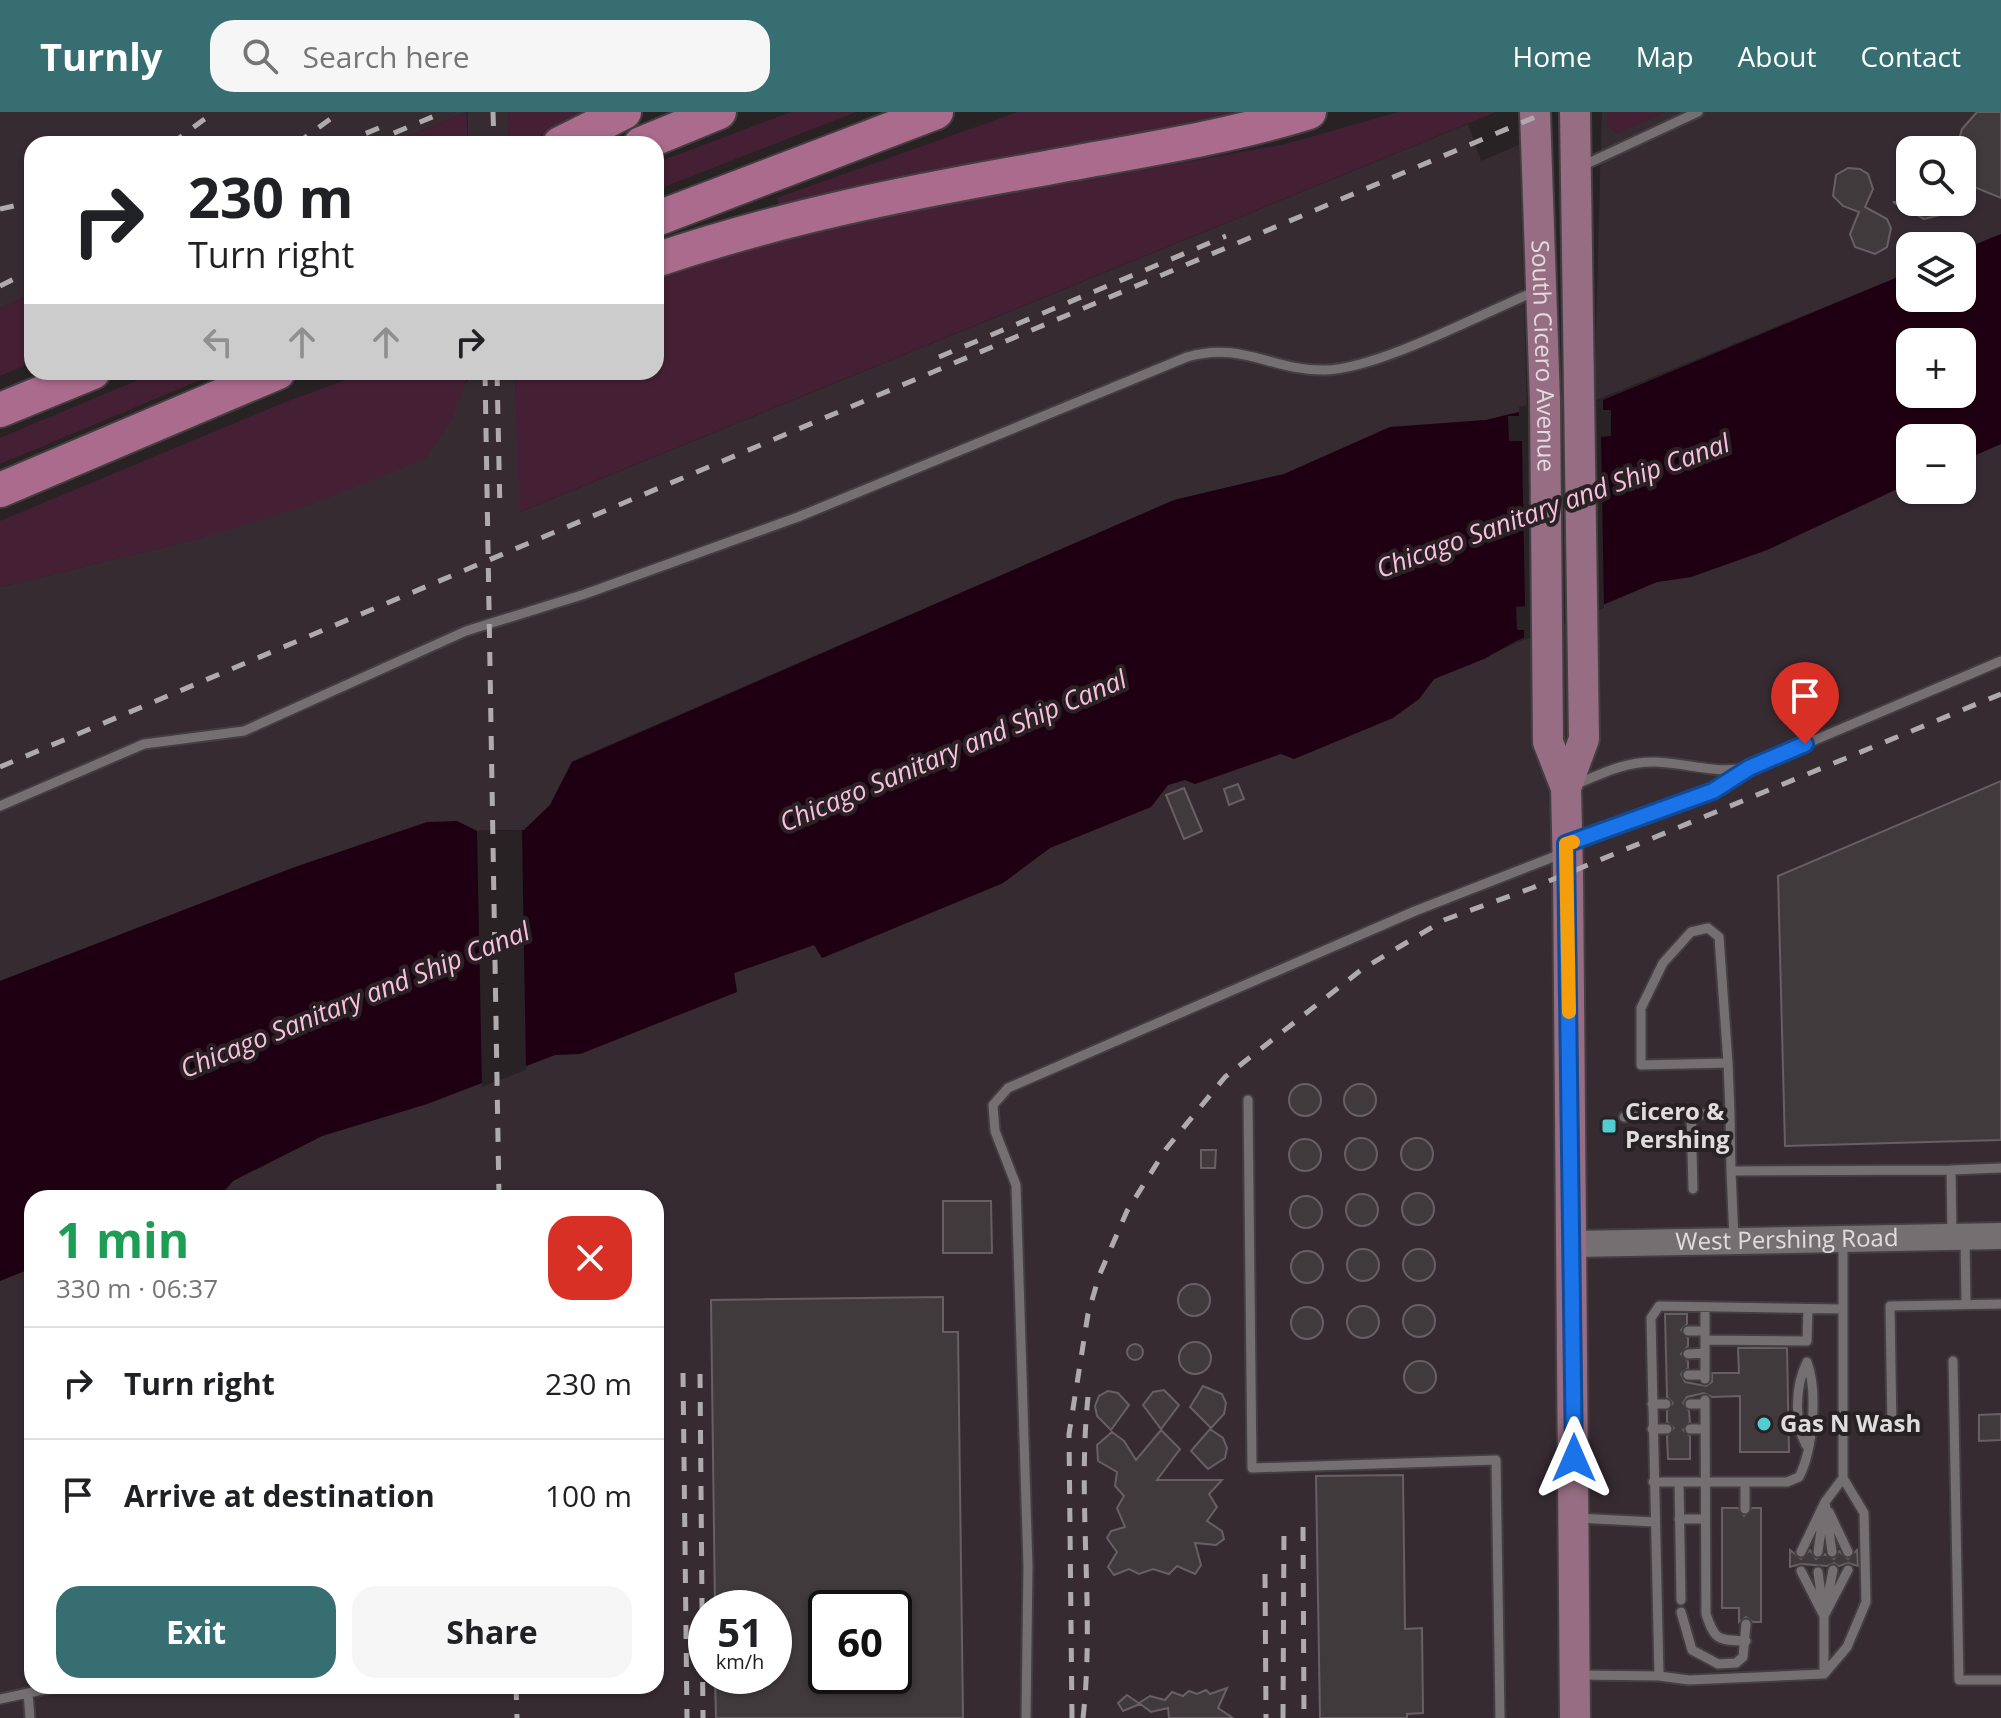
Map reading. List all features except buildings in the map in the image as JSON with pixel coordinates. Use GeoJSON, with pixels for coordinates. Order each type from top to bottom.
{"type":"FeatureCollection","features":[{"type":"Feature","properties":{"kind":"highway"},"geometry":{"type":"LineString","coordinates":[[576,136],[624,112]]}},
{"type":"Feature","properties":{"kind":"highway"},"geometry":{"type":"LineString","coordinates":[[660,136],[719,112]]}},
{"type":"Feature","properties":{"kind":"highway"},"geometry":{"type":"LineString","coordinates":[[664,216],[936,112]]}},
{"type":"Feature","properties":{"kind":"highway"},"geometry":{"type":"LineString","coordinates":[[664,257],[733,234],[808,215],[923,190],[1197,140],[1309,112]]}},
{"type":"Feature","properties":{"kind":"highway"},"geometry":{"type":"LineString","coordinates":[[0,393],[24,380]]}},
{"type":"Feature","properties":{"kind":"highway"},"geometry":{"type":"LineString","coordinates":[[0,410],[73,380]]}},
{"type":"Feature","properties":{"kind":"highway"},"geometry":{"type":"LineString","coordinates":[[0,490],[259,380]]}},
{"type":"Feature","properties":{"kind":"main road","name":"South Cicero Avenue"},"geometry":{"type":"LineString","coordinates":[[1535,112],[1545,401],[1548,742],[1566,788]]}},
{"type":"Feature","properties":{"kind":"main road","name":"South Cicero Avenue"},"geometry":{"type":"LineString","coordinates":[[1575,112],[1584,637],[1584,739],[1566,788],[1573,1244],[1575,1718]]}},
{"type":"Feature","properties":{"kind":"main road","name":"West Pershing Road"},"geometry":{"type":"LineString","coordinates":[[1573,1244],[2001,1236]]}},
{"type":"Feature","properties":{"kind":"lane"},"geometry":{"type":"LineString","coordinates":[[1577,169],[1698,112]]}},
{"type":"Feature","properties":{"kind":"lane"},"geometry":{"type":"LineString","coordinates":[[0,806],[144,744],[244,731],[466,631],[585,594],[798,517],[1187,357],[1225,349],[1298,368],[1347,368],[1541,289]]}},
{"type":"Feature","properties":{"kind":"lane"},"geometry":{"type":"LineString","coordinates":[[1026,1718],[1028,1566],[1016,1185],[995,1131],[993,1105],[1008,1088],[1415,911],[1713,791],[1749,768],[2001,661]]}},
{"type":"Feature","properties":{"kind":"lane"},"geometry":{"type":"LineString","coordinates":[[1566,788],[1632,763],[1656,762],[1728,771],[1749,768]]}},
{"type":"Feature","properties":{"kind":"lane"},"geometry":{"type":"LineString","coordinates":[[1728,1063],[1641,1065],[1641,1008],[1663,963],[1691,932],[1708,928],[1719,937],[1728,1063],[1734,1241]]}},
{"type":"Feature","properties":{"kind":"lane"},"geometry":{"type":"LineString","coordinates":[[1248,1100],[1252,1468],[1496,1460],[1500,1718]]}},
{"type":"Feature","properties":{"kind":"lane"},"geometry":{"type":"LineString","coordinates":[[1624,1117],[1730,1113]]}},
{"type":"Feature","properties":{"kind":"lane"},"geometry":{"type":"LineString","coordinates":[[1691,1115],[1693,1189]]}},
{"type":"Feature","properties":{"kind":"lane"},"geometry":{"type":"LineString","coordinates":[[1731,1171],[2001,1168]]}},
{"type":"Feature","properties":{"kind":"lane"},"geometry":{"type":"LineString","coordinates":[[1951,1170],[1966,1304]]}},
{"type":"Feature","properties":{"kind":"lane"},"geometry":{"type":"LineString","coordinates":[[1574,1675],[1659,1676],[1689,1680],[1824,1674],[1847,1647],[1866,1602],[1864,1513],[1843,1478],[1843,1239]]}},
{"type":"Feature","properties":{"kind":"lane"},"geometry":{"type":"LineString","coordinates":[[1892,1429],[1890,1306],[2001,1304]]}},
{"type":"Feature","properties":{"kind":"lane"},"geometry":{"type":"LineString","coordinates":[[1659,1676],[1651,1318],[1659,1306],[1843,1309]]}},
{"type":"Feature","properties":{"kind":"lane"},"geometry":{"type":"LineString","coordinates":[[1688,1375],[1705,1377],[1705,1307]]}},
{"type":"Feature","properties":{"kind":"lane"},"geometry":{"type":"LineString","coordinates":[[1653,1482],[1787,1482],[1799,1477],[1806,1464],[1806,1445],[1812,1431],[1813,1379],[1807,1362],[1808,1309]]}},
{"type":"Feature","properties":{"kind":"lane"},"geometry":{"type":"LineString","coordinates":[[1688,1331],[1705,1336],[1807,1341]]}},
{"type":"Feature","properties":{"kind":"lane"},"geometry":{"type":"LineString","coordinates":[[1651,1332],[1664,1332]]}},
{"type":"Feature","properties":{"kind":"lane"},"geometry":{"type":"LineString","coordinates":[[1688,1354],[1705,1353]]}},
{"type":"Feature","properties":{"kind":"lane"},"geometry":{"type":"LineString","coordinates":[[1651,1354],[1665,1354]]}},
{"type":"Feature","properties":{"kind":"lane"},"geometry":{"type":"LineString","coordinates":[[1953,1361],[1959,1680],[2001,1680]]}},
{"type":"Feature","properties":{"kind":"lane"},"geometry":{"type":"LineString","coordinates":[[1651,1375],[1665,1375]]}},
{"type":"Feature","properties":{"kind":"lane"},"geometry":{"type":"LineString","coordinates":[[1690,1404],[1705,1402],[1706,1614],[1713,1634],[1722,1640],[1746,1641]]}},
{"type":"Feature","properties":{"kind":"lane"},"geometry":{"type":"LineString","coordinates":[[1652,1404],[1666,1404]]}},
{"type":"Feature","properties":{"kind":"lane"},"geometry":{"type":"LineString","coordinates":[[1652,1429],[1667,1429]]}},
{"type":"Feature","properties":{"kind":"lane"},"geometry":{"type":"LineString","coordinates":[[1690,1429],[1705,1429]]}},
{"type":"Feature","properties":{"kind":"lane"},"geometry":{"type":"LineString","coordinates":[[1801,1552],[1825,1502],[1843,1478]]}},
{"type":"Feature","properties":{"kind":"lane"},"geometry":{"type":"LineString","coordinates":[[1679,1482],[1681,1600]]}},
{"type":"Feature","properties":{"kind":"lane"},"geometry":{"type":"LineString","coordinates":[[1745,1482],[1745,1509]]}},
{"type":"Feature","properties":{"kind":"lane"},"geometry":{"type":"LineString","coordinates":[[1825,1502],[1832,1552]]}},
{"type":"Feature","properties":{"kind":"lane"},"geometry":{"type":"LineString","coordinates":[[1825,1502],[1848,1552]]}},
{"type":"Feature","properties":{"kind":"lane"},"geometry":{"type":"LineString","coordinates":[[1818,1552],[1825,1502]]}},
{"type":"Feature","properties":{"kind":"lane"},"geometry":{"type":"LineString","coordinates":[[1574,1517],[1654,1522]]}},
{"type":"Feature","properties":{"kind":"lane"},"geometry":{"type":"LineString","coordinates":[[1679,1519],[1705,1519]]}},
{"type":"Feature","properties":{"kind":"lane"},"geometry":{"type":"LineString","coordinates":[[1824,1616],[1833,1570]]}},
{"type":"Feature","properties":{"kind":"lane"},"geometry":{"type":"LineString","coordinates":[[1824,1616],[1848,1570]]}},
{"type":"Feature","properties":{"kind":"lane"},"geometry":{"type":"LineString","coordinates":[[1801,1571],[1824,1616]]}},
{"type":"Feature","properties":{"kind":"lane"},"geometry":{"type":"LineString","coordinates":[[1818,1572],[1824,1616],[1824,1674]]}},
{"type":"Feature","properties":{"kind":"lane"},"geometry":{"type":"LineString","coordinates":[[1681,1612],[1692,1650],[1704,1659],[1736,1663],[1743,1657],[1746,1624]]}},
{"type":"Feature","properties":{"kind":"lane"},"geometry":{"type":"LineString","coordinates":[[0,1699],[24,1694]]}},
{"type":"Feature","properties":{"kind":"lane"},"geometry":{"type":"LineString","coordinates":[[28,1694],[30,1718]]}},
{"type":"Feature","properties":{"kind":"shaded area"},"geometry":{"type":"Polygon","coordinates":[[[0,112],[466,112],[408,136],[24,136],[24,298],[0,308],[0,112]]]}},
{"type":"Feature","properties":{"kind":"shaded area"},"geometry":{"type":"Polygon","coordinates":[[[466,112],[468,136],[408,136],[466,112]]]}},
{"type":"Feature","properties":{"kind":"shaded area"},"geometry":{"type":"Polygon","coordinates":[[[468,112],[508,112],[509,136],[468,136],[468,112]]]}},
{"type":"Feature","properties":{"kind":"shaded area"},"geometry":{"type":"Polygon","coordinates":[[[508,112],[592,112],[540,136],[509,136],[508,112]]]}},
{"type":"Feature","properties":{"kind":"shaded area"},"geometry":{"type":"Polygon","coordinates":[[[791,112],[856,112],[664,187],[664,160],[791,112]]]}},
{"type":"Feature","properties":{"kind":"shaded area"},"geometry":{"type":"Polygon","coordinates":[[[1018,112],[1261,112],[780,206],[777,198],[1018,112]]]}},
{"type":"Feature","properties":{"kind":"shaded area"},"geometry":{"type":"Polygon","coordinates":[[[1399,112],[1496,112],[519,512],[515,380],[664,380],[664,272],[823,227],[1282,145],[1399,112]]]}},
{"type":"Feature","properties":{"kind":"shaded area"},"geometry":{"type":"Polygon","coordinates":[[[1602,112],[1607,112],[1607,126],[1618,133],[1665,112],[2001,112],[2001,234],[1976,244],[1976,232],[1896,232],[1896,278],[1594,401],[1602,112]]]}},
{"type":"Feature","properties":{"kind":"shaded area"},"geometry":{"type":"Polygon","coordinates":[[[1607,112],[1665,112],[1618,133],[1607,126],[1607,112]]]}},
{"type":"Feature","properties":{"kind":"shaded area"},"geometry":{"type":"Polygon","coordinates":[[[1468,124],[1481,161],[1519,145],[1527,410],[1486,420],[1390,427],[1284,474],[1174,500],[572,761],[550,805],[524,830],[477,831],[457,821],[295,867],[0,981],[0,587],[202,538],[468,380],[515,380],[520,512],[1468,124]]]}},
{"type":"Feature","properties":{"kind":"shaded area"},"geometry":{"type":"Polygon","coordinates":[[[24,298],[24,366],[0,376],[0,308],[24,298]]]}},
{"type":"Feature","properties":{"kind":"shaded area"},"geometry":{"type":"Polygon","coordinates":[[[138,380],[200,380],[0,464],[0,438],[138,380]]]}},
{"type":"Feature","properties":{"kind":"shaded area"},"geometry":{"type":"Polygon","coordinates":[[[346,380],[466,380],[452,420],[425,459],[312,504],[202,538],[0,587],[0,521],[288,401],[346,380]]]}},
{"type":"Feature","properties":{"kind":"shaded area"},"geometry":{"type":"Polygon","coordinates":[[[2001,444],[2001,1718],[0,1718],[0,1281],[24,1271],[24,1694],[664,1694],[664,1190],[225,1190],[233,1181],[322,1136],[427,1104],[555,1055],[580,1054],[737,992],[734,973],[814,945],[823,958],[1003,883],[1050,848],[1151,807],[1168,785],[1185,780],[1195,784],[1419,699],[1434,679],[1657,582],[1691,577],[1767,550],[1896,490],[1896,504],[1976,504],[1976,455],[2001,444]]]}},
{"type":"Feature","properties":{"kind":"water","name":"Chicago Sanitary and Ship Canal"},"geometry":{"type":"Polygon","coordinates":[[[2001,234],[2001,444],[1976,455],[1976,424],[1896,424],[1896,490],[1767,550],[1691,577],[1657,582],[1516,641],[1484,659],[1434,679],[1419,699],[1393,718],[1294,759],[1281,754],[1195,784],[1185,780],[1168,785],[1151,807],[1050,848],[1003,883],[822,958],[814,945],[734,973],[737,992],[580,1054],[555,1055],[427,1104],[322,1136],[233,1181],[225,1190],[24,1190],[24,1271],[0,1281],[0,981],[295,867],[427,822],[457,821],[477,831],[524,830],[550,805],[572,762],[1174,500],[1284,474],[1390,427],[1486,420],[1527,410],[1603,400],[1896,278],[1896,312],[1976,312],[1976,244],[2001,234]],[[506,948],[493,950],[482,967],[490,983],[514,984],[521,961],[506,948]]]}},
{"type":"Feature","properties":{"kind":"pier"},"geometry":{"type":"Polygon","coordinates":[[[1603,400],[1603,410],[1611,410],[1611,436],[1601,437],[1604,608],[1524,640],[1524,630],[1517,630],[1516,607],[1525,606],[1522,441],[1509,441],[1508,416],[1519,416],[1519,407],[1603,400]]]}},
{"type":"Feature","properties":{"kind":"pier"},"geometry":{"type":"Polygon","coordinates":[[[522,830],[526,1070],[482,1087],[477,831],[522,830]],[[505,952],[495,953],[486,967],[489,976],[502,984],[512,981],[518,967],[515,957],[505,952]]]}},
{"type":"Feature","properties":{"kind":"railway"},"geometry":{"type":"LineString","coordinates":[[182,136],[214,112]]}},
{"type":"Feature","properties":{"kind":"railway"},"geometry":{"type":"LineString","coordinates":[[307,136],[340,112]]}},
{"type":"Feature","properties":{"kind":"railway"},"geometry":{"type":"LineString","coordinates":[[387,136],[444,112]]}},
{"type":"Feature","properties":{"kind":"railway"},"geometry":{"type":"LineString","coordinates":[[493,112],[494,136]]}},
{"type":"Feature","properties":{"kind":"railway"},"geometry":{"type":"LineString","coordinates":[[0,767],[1547,112]]}},
{"type":"Feature","properties":{"kind":"railway"},"geometry":{"type":"LineString","coordinates":[[360,136],[379,128]]}},
{"type":"Feature","properties":{"kind":"railway"},"geometry":{"type":"LineString","coordinates":[[0,209],[24,204]]}},
{"type":"Feature","properties":{"kind":"railway"},"geometry":{"type":"LineString","coordinates":[[939,357],[1226,236]]}},
{"type":"Feature","properties":{"kind":"railway"},"geometry":{"type":"LineString","coordinates":[[0,286],[24,274]]}},
{"type":"Feature","properties":{"kind":"railway"},"geometry":{"type":"LineString","coordinates":[[485,380],[499,1190]]}},
{"type":"Feature","properties":{"kind":"railway"},"geometry":{"type":"LineString","coordinates":[[497,380],[500,512]]}},
{"type":"Feature","properties":{"kind":"railway"},"geometry":{"type":"LineString","coordinates":[[1072,1718],[1069,1434],[1088,1314],[1099,1276],[1127,1211],[1166,1149],[1225,1077],[1361,970],[1444,920],[1532,888],[2001,694]]}},
{"type":"Feature","properties":{"kind":"railway"},"geometry":{"type":"LineString","coordinates":[[683,1373],[687,1718]]}},
{"type":"Feature","properties":{"kind":"railway"},"geometry":{"type":"LineString","coordinates":[[700,1374],[703,1718]]}},
{"type":"Feature","properties":{"kind":"railway"},"geometry":{"type":"LineString","coordinates":[[1083,1718],[1087,1638],[1084,1477],[1088,1397]]}},
{"type":"Feature","properties":{"kind":"railway"},"geometry":{"type":"LineString","coordinates":[[1283,1718],[1284,1527]]}},
{"type":"Feature","properties":{"kind":"railway"},"geometry":{"type":"LineString","coordinates":[[1303,1527],[1304,1718]]}},
{"type":"Feature","properties":{"kind":"railway"},"geometry":{"type":"LineString","coordinates":[[1265,1574],[1266,1718]]}},
{"type":"Feature","properties":{"kind":"railway"},"geometry":{"type":"LineString","coordinates":[[516,1694],[517,1718]]}},
{"type":"Feature","properties":{"kind":"slow traffic"},"geometry":{"type":"LineString","coordinates":[[1569,1012],[1566,844],[1573,842]]}},
{"type":"Feature","properties":{"kind":"place","name":"Cicero & Pershing"},"geometry":{"type":"Point","coordinates":[1609,1126]}},
{"type":"Feature","properties":{"kind":"place","name":"Gas N Wash"},"geometry":{"type":"Point","coordinates":[1764,1424]}},
{"type":"Feature","properties":{"kind":"route"},"geometry":{"type":"LineString","coordinates":[[1574,1458],[1566,844],[1713,791],[1749,768],[1805,744]]}}]}
